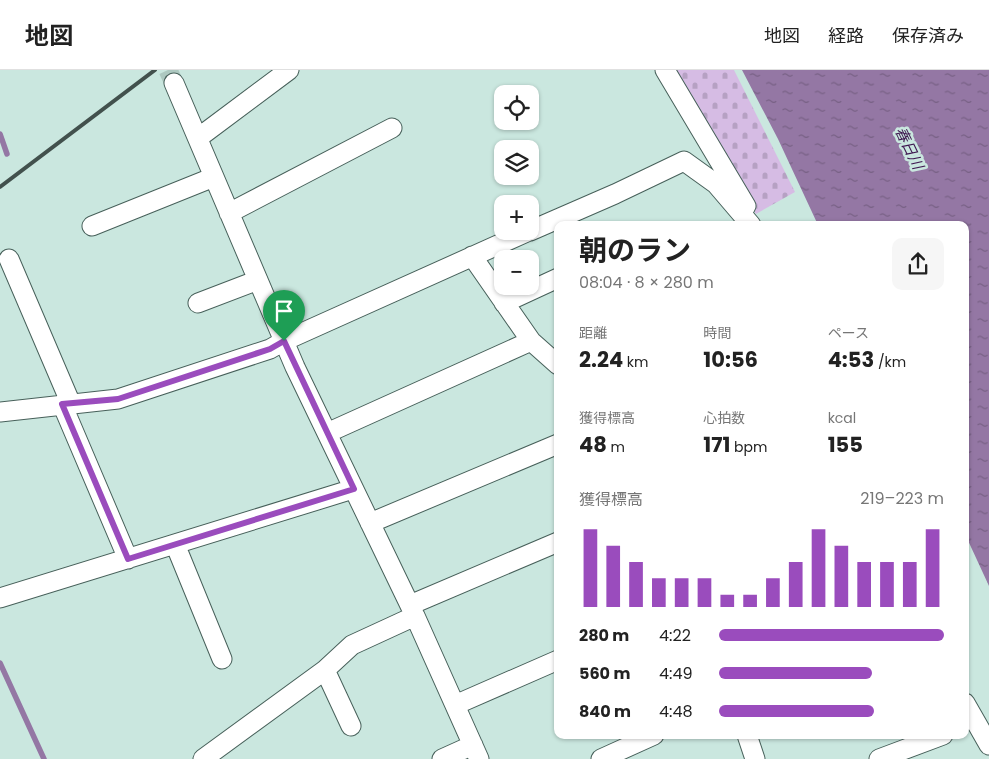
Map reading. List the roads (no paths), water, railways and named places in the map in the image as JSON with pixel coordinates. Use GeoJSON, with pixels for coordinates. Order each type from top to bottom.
{"type":"FeatureCollection","features":[{"type":"Feature","properties":{"kind":"street"},"geometry":{"type":"LineString","coordinates":[[198,138],[289,70]]}},
{"type":"Feature","properties":{"kind":"street"},"geometry":{"type":"LineString","coordinates":[[665,70],[754,221]]}},
{"type":"Feature","properties":{"kind":"street"},"geometry":{"type":"LineString","coordinates":[[174,83],[284,341],[412,611],[476,752],[442,759]]}},
{"type":"Feature","properties":{"kind":"street"},"geometry":{"type":"LineString","coordinates":[[229,213],[392,128]]}},
{"type":"Feature","properties":{"kind":"street"},"geometry":{"type":"LineString","coordinates":[[539,227],[684,161],[716,184],[747,221]]}},
{"type":"Feature","properties":{"kind":"street"},"geometry":{"type":"LineString","coordinates":[[92,226],[214,177]]}},
{"type":"Feature","properties":{"kind":"street"},"geometry":{"type":"LineString","coordinates":[[0,412],[118,399],[270,349],[509,240]]}},
{"type":"Feature","properties":{"kind":"street"},"geometry":{"type":"LineString","coordinates":[[472,256],[531,341],[554,361]]}},
{"type":"Feature","properties":{"kind":"street"},"geometry":{"type":"LineString","coordinates":[[9,259],[128,559]]}},
{"type":"Feature","properties":{"kind":"street"},"geometry":{"type":"LineString","coordinates":[[198,303],[258,280]]}},
{"type":"Feature","properties":{"kind":"street"},"geometry":{"type":"LineString","coordinates":[[504,302],[554,280]]}},
{"type":"Feature","properties":{"kind":"street"},"geometry":{"type":"LineString","coordinates":[[327,433],[531,341]]}},
{"type":"Feature","properties":{"kind":"street"},"geometry":{"type":"LineString","coordinates":[[370,523],[554,446]]}},
{"type":"Feature","properties":{"kind":"street"},"geometry":{"type":"LineString","coordinates":[[0,598],[354,489]]}},
{"type":"Feature","properties":{"kind":"street"},"geometry":{"type":"LineString","coordinates":[[175,544],[222,659]]}},
{"type":"Feature","properties":{"kind":"street"},"geometry":{"type":"LineString","coordinates":[[213,756],[325,670],[352,645],[412,611],[554,544]]}},
{"type":"Feature","properties":{"kind":"street"},"geometry":{"type":"LineString","coordinates":[[455,705],[554,662]]}},
{"type":"Feature","properties":{"kind":"street"},"geometry":{"type":"LineString","coordinates":[[325,670],[351,726]]}},
{"type":"Feature","properties":{"kind":"street"},"geometry":{"type":"LineString","coordinates":[[969,710],[989,745]]}},
{"type":"Feature","properties":{"kind":"street"},"geometry":{"type":"LineString","coordinates":[[601,759],[645,739]]}},
{"type":"Feature","properties":{"kind":"street"},"geometry":{"type":"LineString","coordinates":[[748,739],[755,759]]}},
{"type":"Feature","properties":{"kind":"street"},"geometry":{"type":"LineString","coordinates":[[879,759],[932,739]]}},
{"type":"Feature","properties":{"kind":"water","name":"春日川"},"geometry":{"type":"Polygon","coordinates":[[[742,70],[989,70],[989,586],[969,543],[969,221],[816,221],[778,139],[742,70]]]}},
{"type":"Feature","properties":{"kind":"waterway"},"geometry":{"type":"LineString","coordinates":[[0,134],[7,154]]}},
{"type":"Feature","properties":{"kind":"waterway"},"geometry":{"type":"LineString","coordinates":[[0,663],[44,759]]}},
{"type":"Feature","properties":{"kind":"tunnel"},"geometry":{"type":"LineString","coordinates":[[168,70],[174,83]]}},
{"type":"Feature","properties":{"kind":"railway"},"geometry":{"type":"LineString","coordinates":[[0,187],[155,70]]}}]}
